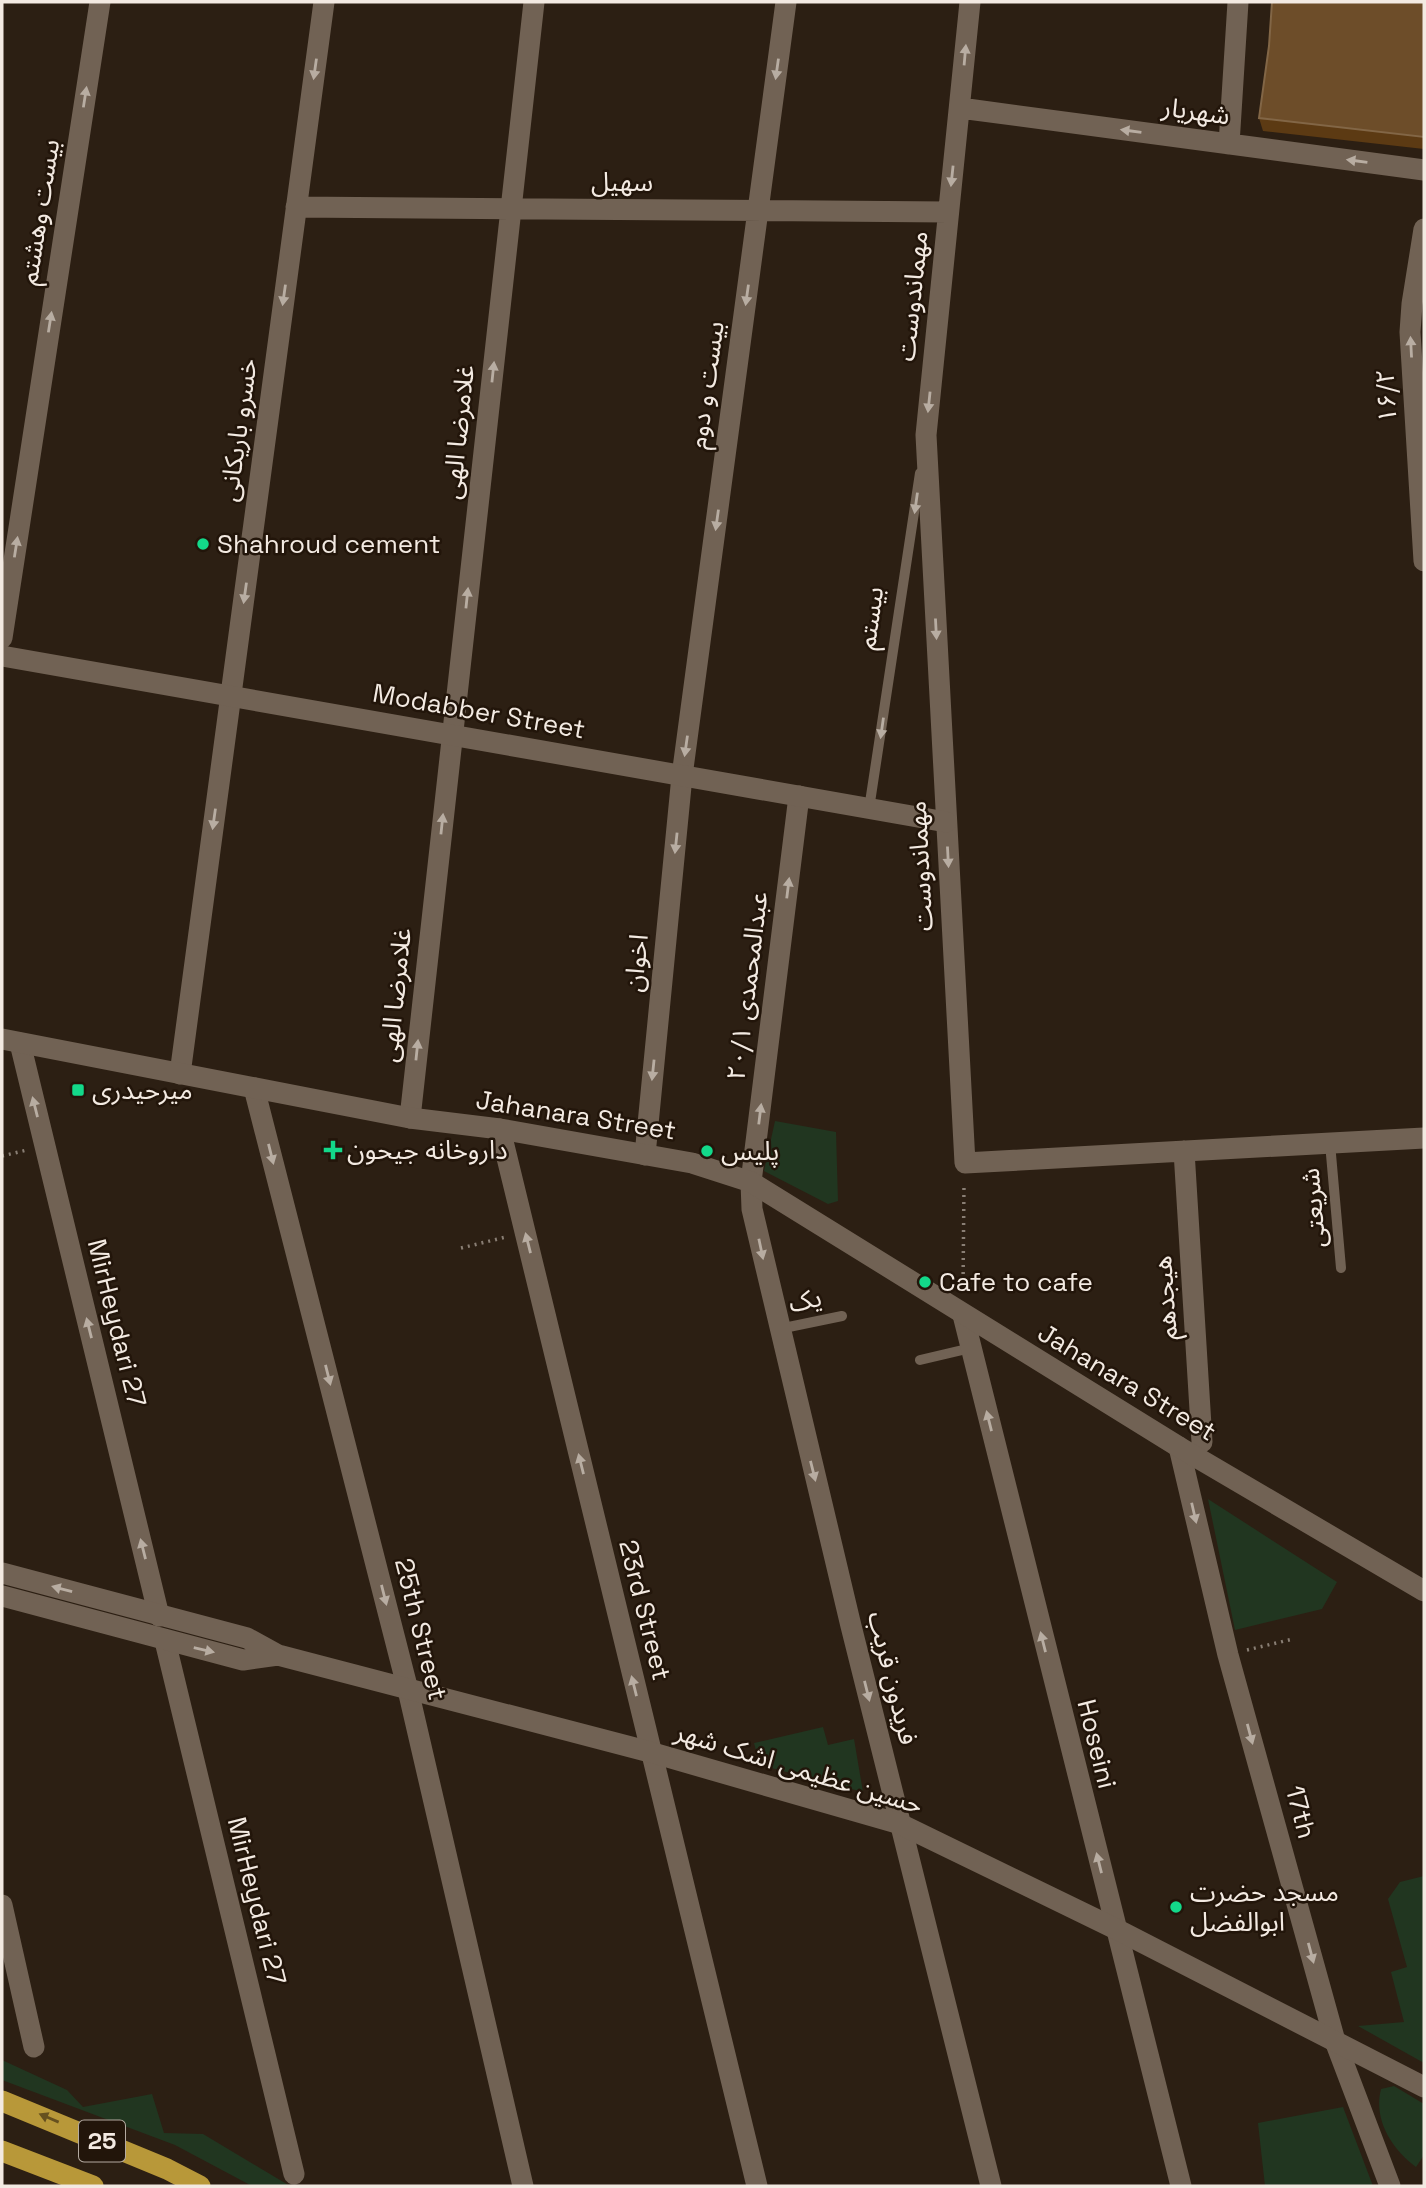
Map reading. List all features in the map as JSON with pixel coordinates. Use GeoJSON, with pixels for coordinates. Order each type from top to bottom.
{"type":"FeatureCollection","features":[{"type":"Feature","properties":{"kind":"highway","name":"25"},"geometry":{"type":"LineString","coordinates":[[2,2101],[154,2163],[200,2186]]}},
{"type":"Feature","properties":{"kind":"highway","name":"25"},"geometry":{"type":"LineString","coordinates":[[2,2151],[93,2186]]}},
{"type":"Feature","properties":{"kind":"street","name":"بیست وهشتم"},"geometry":{"type":"LineString","coordinates":[[2,638],[100,2]]}},
{"type":"Feature","properties":{"kind":"street","name":"خسرو باریکانی"},"geometry":{"type":"LineString","coordinates":[[180,1074],[324,2]]}},
{"type":"Feature","properties":{"kind":"street","name":"غلامرضا الهی"},"geometry":{"type":"LineString","coordinates":[[410,1118],[534,2]]}},
{"type":"Feature","properties":{"kind":"street","name":"بیست و دوم"},"geometry":{"type":"LineString","coordinates":[[682,776],[786,2]]}},
{"type":"Feature","properties":{"kind":"street"},"geometry":{"type":"LineString","coordinates":[[960,108],[970,2]]}},
{"type":"Feature","properties":{"kind":"street"},"geometry":{"type":"LineString","coordinates":[[1229,144],[1238,2]]}},
{"type":"Feature","properties":{"kind":"street","name":"شهریار"},"geometry":{"type":"LineString","coordinates":[[960,108],[1424,170]]}},
{"type":"Feature","properties":{"kind":"street","name":"مهماندوست"},"geometry":{"type":"LineString","coordinates":[[960,108],[926,435],[965,1163]]}},
{"type":"Feature","properties":{"kind":"street","name":"سهیل"},"geometry":{"type":"LineString","coordinates":[[296,207],[948,212]]}},
{"type":"Feature","properties":{"kind":"street","name":"۱۶/۲"},"geometry":{"type":"LineString","coordinates":[[1424,229],[1410,332],[1424,561]]}},
{"type":"Feature","properties":{"kind":"street","name":"Modabber Street"},"geometry":{"type":"LineString","coordinates":[[2,656],[946,822]]}},
{"type":"Feature","properties":{"kind":"street","name":"اخوان"},"geometry":{"type":"LineString","coordinates":[[645,1155],[682,776]]}},
{"type":"Feature","properties":{"kind":"street","name":"عبدالمحمدی ۲۰/۱"},"geometry":{"type":"LineString","coordinates":[[751,1182],[799,796]]}},
{"type":"Feature","properties":{"kind":"street","name":"Jahanara Street"},"geometry":{"type":"LineString","coordinates":[[11,1041],[410,1118],[500,1129],[692,1163],[751,1182],[1178,1447],[1376,1562]]}},
{"type":"Feature","properties":{"kind":"street","name":"MirHeydari 27"},"geometry":{"type":"LineString","coordinates":[[11,1041],[159,1616],[294,2174]]}},
{"type":"Feature","properties":{"kind":"street","name":"25th Street"},"geometry":{"type":"LineString","coordinates":[[254,1088],[408,1690],[523,2186]]}},
{"type":"Feature","properties":{"kind":"street","name":"23rd Street"},"geometry":{"type":"LineString","coordinates":[[500,1129],[757,2186]]}},
{"type":"Feature","properties":{"kind":"street"},"geometry":{"type":"LineString","coordinates":[[965,1163],[1424,1138]]}},
{"type":"Feature","properties":{"kind":"street","name":"هیجدهم"},"geometry":{"type":"LineString","coordinates":[[1184,1151],[1202,1442]]}},
{"type":"Feature","properties":{"kind":"street","name":"فریدون قریب"},"geometry":{"type":"LineString","coordinates":[[751,1182],[752,1209],[779,1329],[991,2186]]}},
{"type":"Feature","properties":{"kind":"street","name":"Hoseini"},"geometry":{"type":"LineString","coordinates":[[963,1315],[1181,2186]]}},
{"type":"Feature","properties":{"kind":"street","name":"17th"},"geometry":{"type":"LineString","coordinates":[[1178,1447],[1228,1655],[1335,2041],[1390,2186]]}},
{"type":"Feature","properties":{"kind":"street"},"geometry":{"type":"LineString","coordinates":[[1376,1562],[1424,1591]]}},
{"type":"Feature","properties":{"kind":"street"},"geometry":{"type":"LineString","coordinates":[[1376,1562],[1424,1605]]}},
{"type":"Feature","properties":{"kind":"street","name":"حسین عظیمی اشک شهر"},"geometry":{"type":"LineString","coordinates":[[2,1573],[247,1638],[278,1655],[650,1752],[900,1824],[1116,1929],[1424,2087]]}},
{"type":"Feature","properties":{"kind":"street","name":"حسین عظیمی اشک شهر"},"geometry":{"type":"LineString","coordinates":[[2,1596],[243,1660],[278,1655]]}},
{"type":"Feature","properties":{"kind":"street"},"geometry":{"type":"LineString","coordinates":[[2,1905],[34,2047]]}},
{"type":"Feature","properties":{"kind":"lane","name":"بیستم"},"geometry":{"type":"LineString","coordinates":[[869,809],[926,435]]}},
{"type":"Feature","properties":{"kind":"lane","name":"شریعتی"},"geometry":{"type":"LineString","coordinates":[[1329,1143],[1341,1268]]}},
{"type":"Feature","properties":{"kind":"lane","name":"یک"},"geometry":{"type":"LineString","coordinates":[[779,1329],[842,1315]]}},
{"type":"Feature","properties":{"kind":"lane"},"geometry":{"type":"LineString","coordinates":[[920,1360],[971,1348]]}},
{"type":"Feature","properties":{"kind":"path"},"geometry":{"type":"LineString","coordinates":[[963,1315],[965,1163]]}},
{"type":"Feature","properties":{"kind":"path"},"geometry":{"type":"LineString","coordinates":[[461,1248],[525,1233]]}},
{"type":"Feature","properties":{"kind":"path"},"geometry":{"type":"LineString","coordinates":[[1228,1655],[1293,1639]]}},
{"type":"Feature","properties":{"kind":"green space"},"geometry":{"type":"Polygon","coordinates":[[[775,1121],[836,1132],[838,1201],[828,1204],[764,1171],[775,1121]]]}},
{"type":"Feature","properties":{"kind":"green space"},"geometry":{"type":"Polygon","coordinates":[[[1208,1499],[1337,1582],[1322,1609],[1235,1630],[1208,1499]]]}},
{"type":"Feature","properties":{"kind":"green space"},"geometry":{"type":"Polygon","coordinates":[[[823,1727],[828,1745],[854,1739],[863,1792],[760,1765],[754,1743],[823,1727]]]}},
{"type":"Feature","properties":{"kind":"green space"},"geometry":{"type":"Polygon","coordinates":[[[1424,1876],[1424,2063],[1358,2026],[1404,2022],[1391,1972],[1407,1967],[1388,1899],[1400,1882],[1424,1876]]]}},
{"type":"Feature","properties":{"kind":"green space"},"geometry":{"type":"Polygon","coordinates":[[[2,2060],[67,2090],[83,2107],[152,2094],[164,2133],[203,2134],[290,2186],[252,2186],[175,2145],[2,2080],[2,2060]]]}},
{"type":"Feature","properties":{"kind":"green space"},"geometry":{"type":"Polygon","coordinates":[[[1394,2086],[1424,2104],[1424,2155],[1416,2167],[1392,2143],[1382,2123],[1379,2101],[1381,2089],[1394,2086]]]}},
{"type":"Feature","properties":{"kind":"green space"},"geometry":{"type":"Polygon","coordinates":[[[1343,2107],[1373,2186],[1265,2186],[1258,2123],[1343,2107]]]}},
{"type":"Feature","properties":{"kind":"building"},"geometry":{"type":"Polygon","coordinates":[[[1272,2],[1424,2],[1424,137],[1259,118],[1272,2]]]}},
{"type":"Feature","properties":{"kind":"place","name":"Shahroud cement"},"geometry":{"type":"Point","coordinates":[203,544]}},
{"type":"Feature","properties":{"kind":"place","name":"میرحیدری"},"geometry":{"type":"Point","coordinates":[78,1090]}},
{"type":"Feature","properties":{"kind":"place","name":"داروخانه جیحون"},"geometry":{"type":"Point","coordinates":[333,1150]}},
{"type":"Feature","properties":{"kind":"place","name":"پلیس"},"geometry":{"type":"Point","coordinates":[707,1151]}},
{"type":"Feature","properties":{"kind":"place","name":"Cafe to cafe"},"geometry":{"type":"Point","coordinates":[925,1282]}},
{"type":"Feature","properties":{"kind":"place","name":"مسجد حضرت ابوالفضل"},"geometry":{"type":"Point","coordinates":[1176,1907]}}]}
